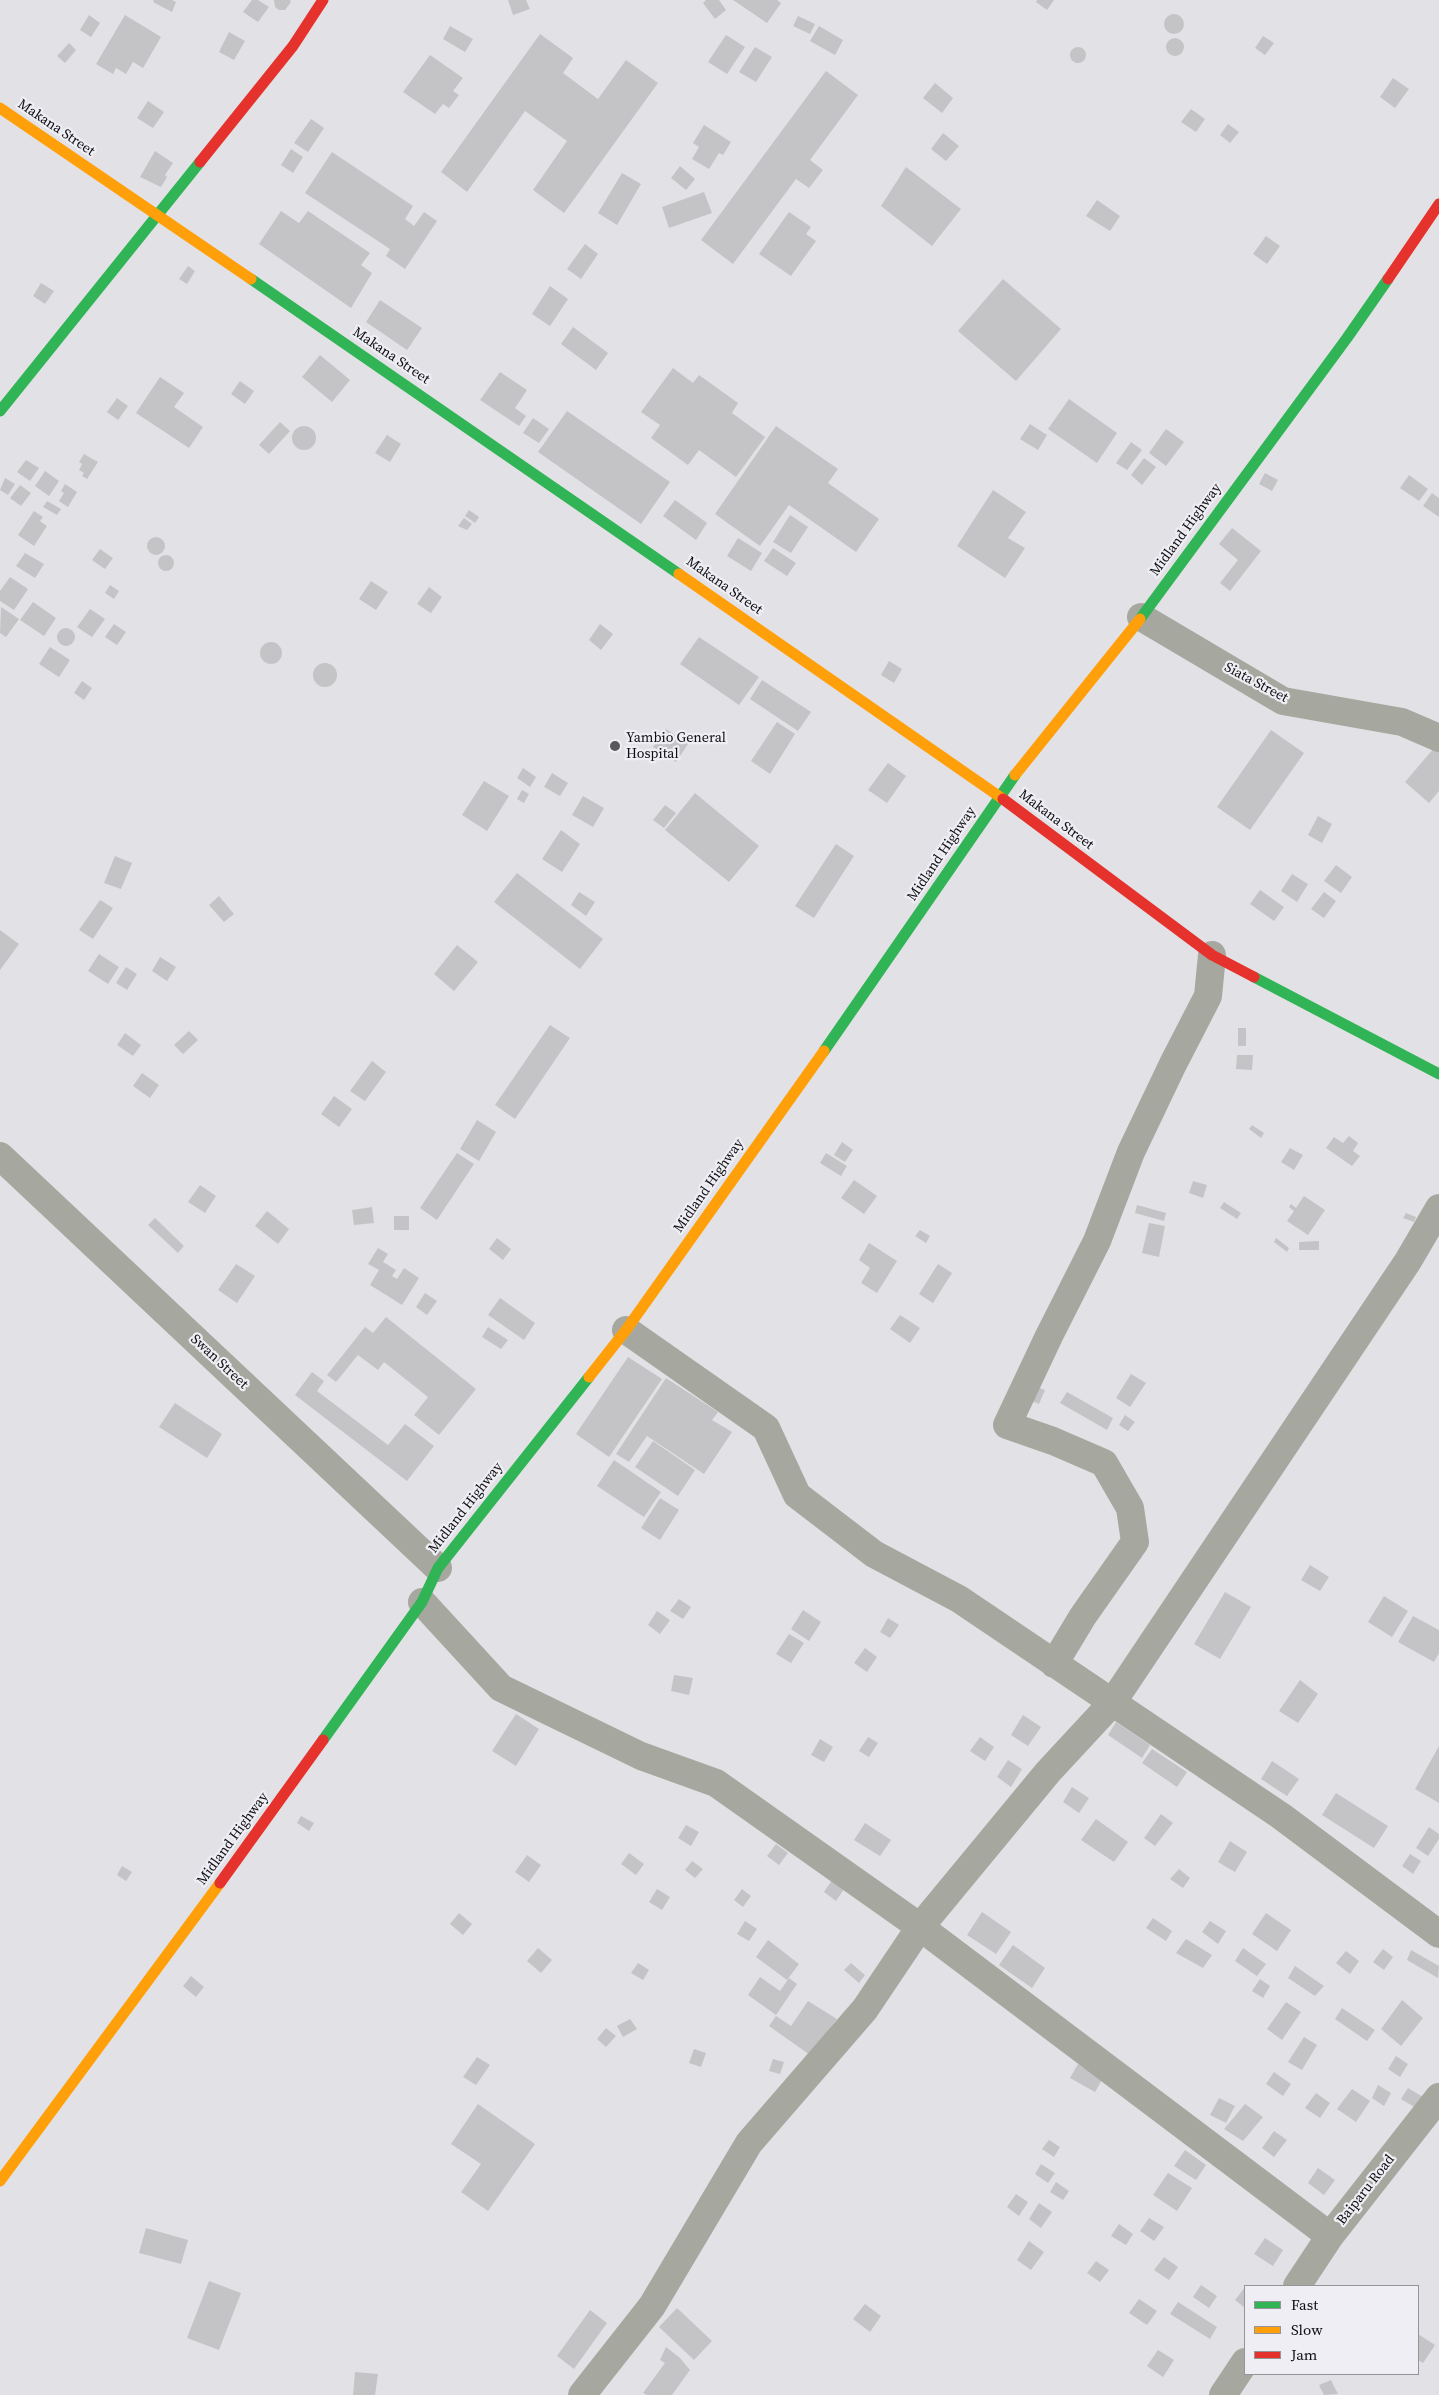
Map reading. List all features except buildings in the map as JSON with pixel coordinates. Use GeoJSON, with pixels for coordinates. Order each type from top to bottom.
{"type":"FeatureCollection","features":[{"type":"Feature","properties":{"kind":"main road"},"geometry":{"type":"LineString","coordinates":[[0,411],[293,46],[323,0]]}},
{"type":"Feature","properties":{"kind":"main road","name":"Makana Street"},"geometry":{"type":"LineString","coordinates":[[0,108],[516,460],[999,796],[1212,956],[1439,1074]]}},
{"type":"Feature","properties":{"kind":"main road","name":"Midland Highway"},"geometry":{"type":"LineString","coordinates":[[0,2181],[196,1916],[422,1602],[438,1568],[626,1330],[868,988],[999,796],[1141,617],[1347,338],[1439,204]]}},
{"type":"Feature","properties":{"kind":"street","name":"Siata Street"},"geometry":{"type":"LineString","coordinates":[[1141,617],[1284,701],[1402,722],[1439,738]]}},
{"type":"Feature","properties":{"kind":"street"},"geometry":{"type":"LineString","coordinates":[[1054,1664],[1135,1542],[1130,1508],[1104,1463],[1053,1441],[1007,1425],[1097,1241],[1131,1152],[1208,996],[1212,956]]}},
{"type":"Feature","properties":{"kind":"street","name":"Swan Street"},"geometry":{"type":"LineString","coordinates":[[0,1156],[438,1568]]}},
{"type":"Feature","properties":{"kind":"street"},"geometry":{"type":"LineString","coordinates":[[582,2395],[652,2306],[749,2143],[865,2009],[920,1927],[1048,1772],[1112,1703],[1408,1261],[1439,1208]]}},
{"type":"Feature","properties":{"kind":"street"},"geometry":{"type":"LineString","coordinates":[[626,1330],[766,1428],[797,1496],[874,1554],[959,1599],[1280,1816],[1439,1934]]}},
{"type":"Feature","properties":{"kind":"street"},"geometry":{"type":"LineString","coordinates":[[422,1602],[501,1688],[640,1756],[716,1782],[920,1927],[1330,2236]]}},
{"type":"Feature","properties":{"kind":"street","name":"Baiparu Road"},"geometry":{"type":"LineString","coordinates":[[1298,2285],[1330,2236],[1439,2097]]}},
{"type":"Feature","properties":{"kind":"street"},"geometry":{"type":"LineString","coordinates":[[1223,2395],[1244,2364]]}},
{"type":"Feature","properties":{"kind":"traffic: fast"},"geometry":{"type":"LineString","coordinates":[[0,411],[200,162]]}},
{"type":"Feature","properties":{"kind":"traffic: fast"},"geometry":{"type":"LineString","coordinates":[[251,279],[679,574]]}},
{"type":"Feature","properties":{"kind":"traffic: fast"},"geometry":{"type":"LineString","coordinates":[[1140,619],[1347,338],[1388,279]]}},
{"type":"Feature","properties":{"kind":"traffic: fast"},"geometry":{"type":"LineString","coordinates":[[824,1051],[1015,775]]}},
{"type":"Feature","properties":{"kind":"traffic: fast"},"geometry":{"type":"LineString","coordinates":[[1254,977],[1439,1074]]}},
{"type":"Feature","properties":{"kind":"traffic: fast"},"geometry":{"type":"LineString","coordinates":[[323,1740],[422,1602],[438,1568],[589,1377]]}},
{"type":"Feature","properties":{"kind":"traffic: slow"},"geometry":{"type":"LineString","coordinates":[[0,108],[251,279]]}},
{"type":"Feature","properties":{"kind":"traffic: slow"},"geometry":{"type":"LineString","coordinates":[[679,574],[1003,799]]}},
{"type":"Feature","properties":{"kind":"traffic: slow"},"geometry":{"type":"LineString","coordinates":[[1015,775],[1140,619]]}},
{"type":"Feature","properties":{"kind":"traffic: slow"},"geometry":{"type":"LineString","coordinates":[[589,1377],[626,1330],[824,1051]]}},
{"type":"Feature","properties":{"kind":"traffic: slow"},"geometry":{"type":"LineString","coordinates":[[0,2181],[220,1883]]}},
{"type":"Feature","properties":{"kind":"traffic: jam"},"geometry":{"type":"LineString","coordinates":[[200,162],[293,46],[323,0]]}},
{"type":"Feature","properties":{"kind":"traffic: jam"},"geometry":{"type":"LineString","coordinates":[[1388,279],[1439,204]]}},
{"type":"Feature","properties":{"kind":"traffic: jam"},"geometry":{"type":"LineString","coordinates":[[1003,799],[1212,955],[1254,977]]}},
{"type":"Feature","properties":{"kind":"traffic: jam"},"geometry":{"type":"LineString","coordinates":[[220,1883],[323,1740]]}},
{"type":"Feature","properties":{"kind":"place","name":"Yambio General Hospital"},"geometry":{"type":"Point","coordinates":[615,746]}}]}
